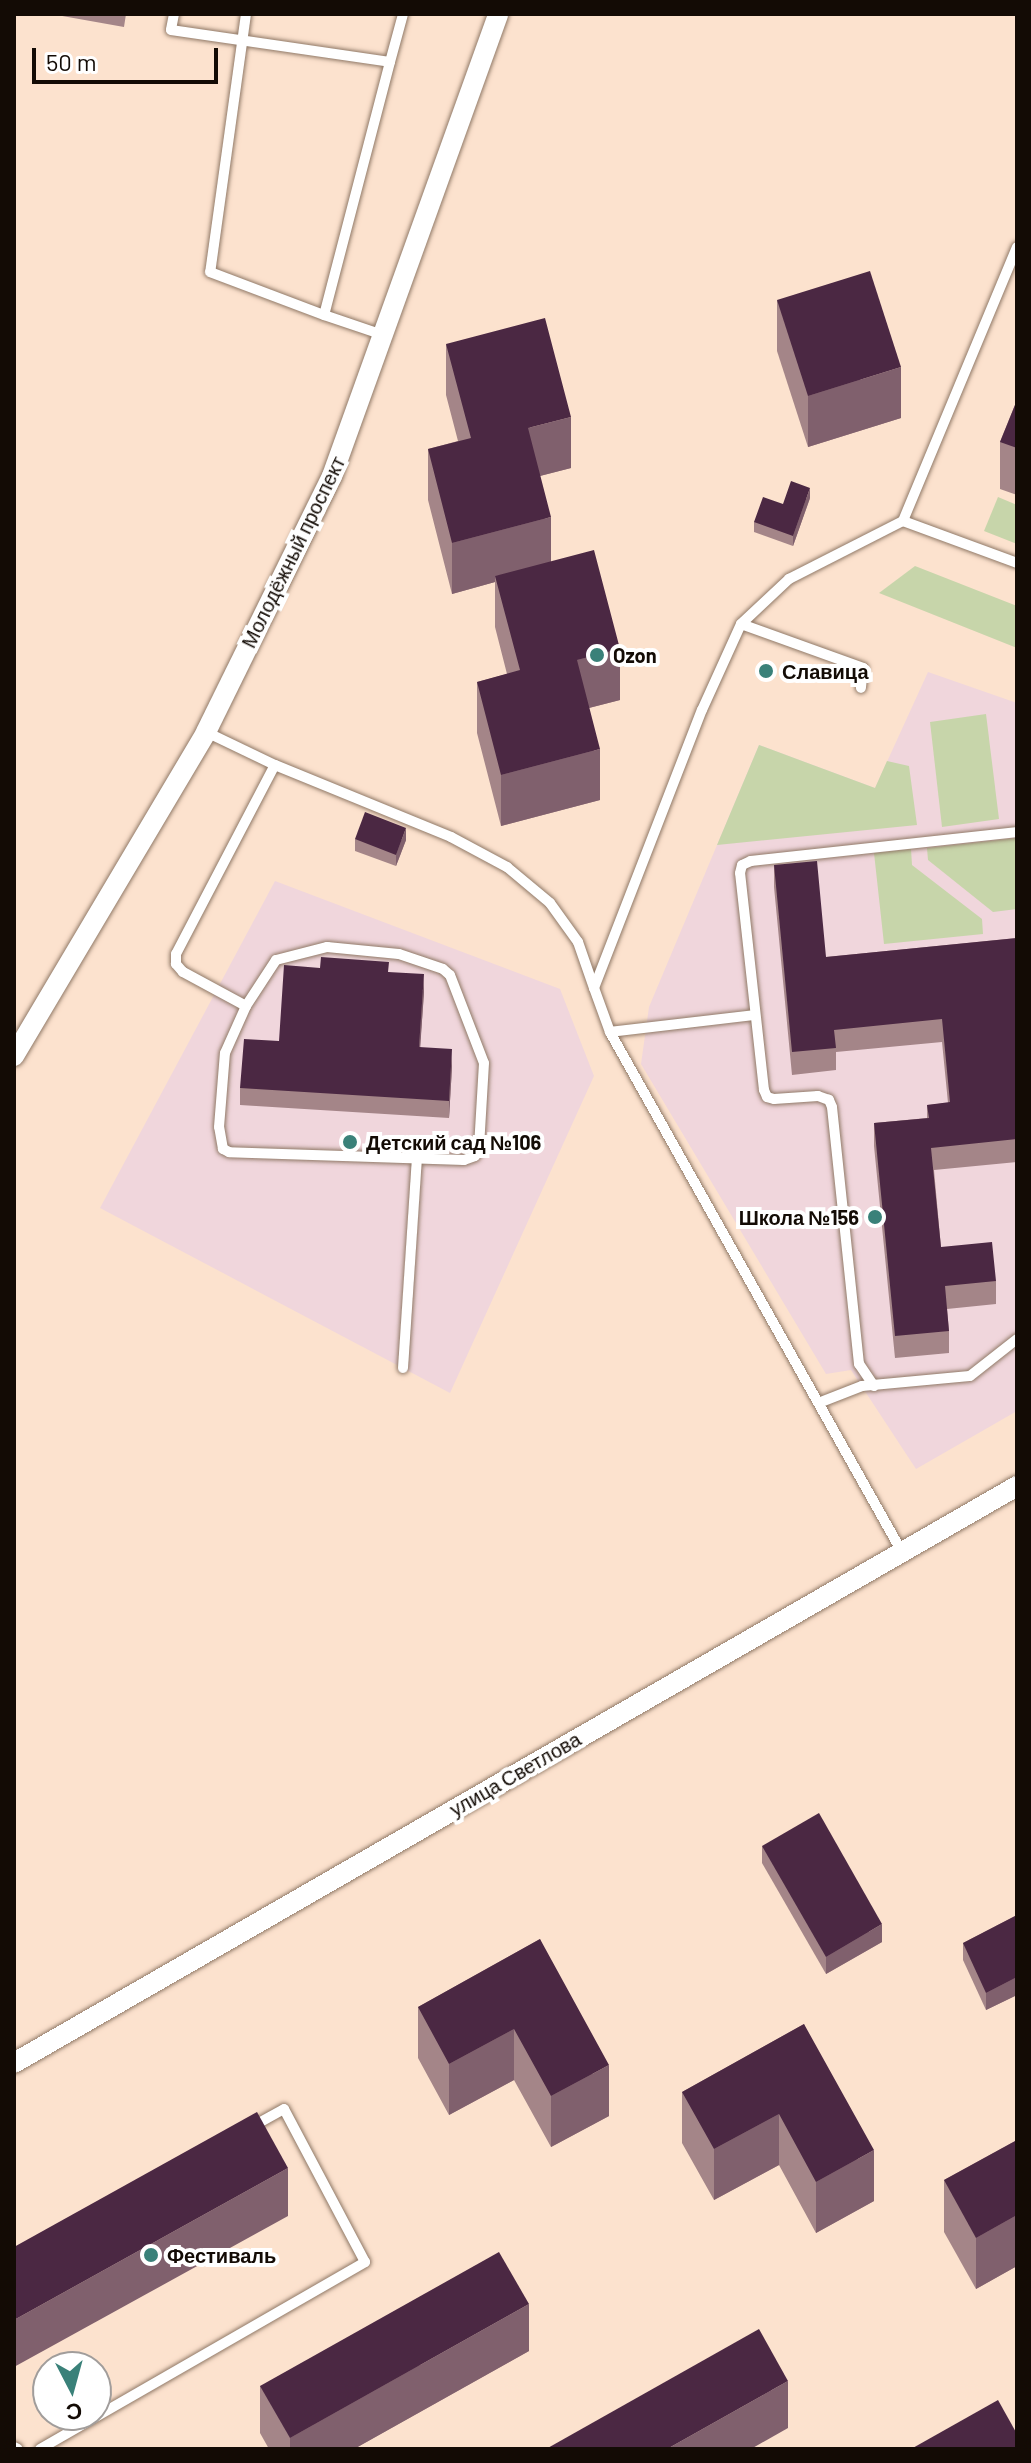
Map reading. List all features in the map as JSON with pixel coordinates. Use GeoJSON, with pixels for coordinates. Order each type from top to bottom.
{"type":"FeatureCollection","features":[{"type":"Feature","properties":{"kind":"street","name":"Молодёжный проспект"},"geometry":{"type":"LineString","coordinates":[[14,1056],[206,732],[332,476],[385,336],[498,14]]}},
{"type":"Feature","properties":{"kind":"street","name":"улица Светлова"},"geometry":{"type":"LineString","coordinates":[[14,2063],[1017,1486]]}},
{"type":"Feature","properties":{"kind":"lane"},"geometry":{"type":"LineString","coordinates":[[174,14],[171,30],[390,62]]}},
{"type":"Feature","properties":{"kind":"lane"},"geometry":{"type":"LineString","coordinates":[[246,14],[210,272],[385,336]]}},
{"type":"Feature","properties":{"kind":"lane"},"geometry":{"type":"LineString","coordinates":[[324,315],[403,14]]}},
{"type":"Feature","properties":{"kind":"lane"},"geometry":{"type":"LineString","coordinates":[[594,988],[702,710],[741,624],[789,579],[903,521],[1017,247]]}},
{"type":"Feature","properties":{"kind":"lane"},"geometry":{"type":"LineString","coordinates":[[903,521],[1017,563]]}},
{"type":"Feature","properties":{"kind":"lane"},"geometry":{"type":"LineString","coordinates":[[741,624],[863,668],[861,688]]}},
{"type":"Feature","properties":{"kind":"lane"},"geometry":{"type":"LineString","coordinates":[[206,732],[275,765],[451,837],[507,867],[550,903],[571,932],[610,1032],[821,1402],[902,1552]]}},
{"type":"Feature","properties":{"kind":"lane"},"geometry":{"type":"LineString","coordinates":[[246,1006],[183,972],[176,964],[176,954],[275,765]]}},
{"type":"Feature","properties":{"kind":"lane"},"geometry":{"type":"LineString","coordinates":[[874,1386],[859,1364],[832,1107],[829,1100],[818,1096],[767,1097],[755,1015],[740,873],[742,865],[751,861],[1017,832]]}},
{"type":"Feature","properties":{"kind":"lane"},"geometry":{"type":"LineString","coordinates":[[327,947],[399,954],[447,972],[484,1063],[479,1148],[475,1156],[464,1160],[229,1152],[223,1149],[219,1127],[225,1053],[246,1006],[276,960],[327,947]]}},
{"type":"Feature","properties":{"kind":"lane"},"geometry":{"type":"LineString","coordinates":[[610,1032],[755,1015]]}},
{"type":"Feature","properties":{"kind":"lane"},"geometry":{"type":"LineString","coordinates":[[403,1368],[417,1158]]}},
{"type":"Feature","properties":{"kind":"lane"},"geometry":{"type":"LineString","coordinates":[[821,1402],[862,1386],[970,1376],[1017,1339]]}},
{"type":"Feature","properties":{"kind":"lane"},"geometry":{"type":"LineString","coordinates":[[40,2449],[365,2262],[284,2109],[244,2131]]}},
{"type":"Feature","properties":{"kind":"shaded area","name":"Школа №156"},"geometry":{"type":"Polygon","coordinates":[[[928,672],[1017,703],[1017,1411],[916,1469],[851,1370],[826,1374],[641,1064],[649,1007],[759,745],[875,788],[928,672]]]}},
{"type":"Feature","properties":{"kind":"shaded area","name":"Детский сад №106"},"geometry":{"type":"Polygon","coordinates":[[[275,881],[560,989],[594,1076],[450,1393],[100,1208],[275,881]]]}},
{"type":"Feature","properties":{"kind":"green space"},"geometry":{"type":"Polygon","coordinates":[[[998,497],[1017,505],[1017,544],[984,531],[998,497]]]}},
{"type":"Feature","properties":{"kind":"green space"},"geometry":{"type":"Polygon","coordinates":[[[915,566],[1017,606],[1017,648],[879,593],[915,566]]]}},
{"type":"Feature","properties":{"kind":"green space"},"geometry":{"type":"Polygon","coordinates":[[[986,714],[999,819],[942,827],[930,722],[986,714]]]}},
{"type":"Feature","properties":{"kind":"green space"},"geometry":{"type":"Polygon","coordinates":[[[759,745],[875,788],[887,761],[909,766],[917,825],[717,845],[759,745]]]}},
{"type":"Feature","properties":{"kind":"green space"},"geometry":{"type":"Polygon","coordinates":[[[1017,838],[1017,909],[993,912],[928,860],[927,848],[1017,838]]]}},
{"type":"Feature","properties":{"kind":"green space"},"geometry":{"type":"Polygon","coordinates":[[[911,849],[912,865],[982,919],[983,934],[884,944],[874,853],[911,849]]]}},
{"type":"Feature","properties":{"kind":"building"},"geometry":{"type":"Polygon","coordinates":[[[870,271],[901,367],[808,396],[777,300],[870,271]]]}},
{"type":"Feature","properties":{"kind":"building"},"geometry":{"type":"Polygon","coordinates":[[[545,318],[571,417],[528,428],[551,517],[452,543],[428,449],[471,438],[446,344],[545,318]]]}},
{"type":"Feature","properties":{"kind":"building"},"geometry":{"type":"Polygon","coordinates":[[[1017,400],[1017,448],[1000,442],[1017,400]]]}},
{"type":"Feature","properties":{"kind":"building"},"geometry":{"type":"Polygon","coordinates":[[[791,481],[810,488],[793,536],[754,522],[763,497],[783,504],[791,481]]]}},
{"type":"Feature","properties":{"kind":"building"},"geometry":{"type":"Polygon","coordinates":[[[594,550],[620,649],[577,660],[600,749],[501,775],[477,682],[520,670],[495,576],[594,550]]]}},
{"type":"Feature","properties":{"kind":"building"},"geometry":{"type":"Polygon","coordinates":[[[365,812],[406,828],[396,855],[355,839],[365,812]]]}},
{"type":"Feature","properties":{"kind":"building"},"geometry":{"type":"Polygon","coordinates":[[[817,861],[826,957],[1017,938],[1017,1139],[931,1148],[941,1247],[992,1242],[996,1281],[945,1286],[949,1331],[895,1336],[874,1123],[929,1118],[927,1105],[950,1102],[942,1019],[834,1030],[836,1048],[792,1052],[774,865],[817,861]]]}},
{"type":"Feature","properties":{"kind":"building"},"geometry":{"type":"Polygon","coordinates":[[[321,957],[389,962],[388,972],[424,974],[419,1047],[452,1049],[449,1101],[240,1088],[244,1039],[279,1041],[284,965],[320,968],[321,957]]]}},
{"type":"Feature","properties":{"kind":"building"},"geometry":{"type":"Polygon","coordinates":[[[819,1813],[882,1924],[826,1957],[762,1846],[819,1813]]]}},
{"type":"Feature","properties":{"kind":"building"},"geometry":{"type":"Polygon","coordinates":[[[1017,1915],[1017,1977],[986,1993],[963,1943],[1017,1915]]]}},
{"type":"Feature","properties":{"kind":"building"},"geometry":{"type":"Polygon","coordinates":[[[540,1939],[609,2065],[551,2096],[514,2029],[449,2064],[418,2007],[540,1939]]]}},
{"type":"Feature","properties":{"kind":"building"},"geometry":{"type":"Polygon","coordinates":[[[804,2024],[874,2150],[816,2182],[779,2114],[714,2149],[682,2092],[804,2024]]]}},
{"type":"Feature","properties":{"kind":"building"},"geometry":{"type":"Polygon","coordinates":[[[257,2112],[288,2168],[14,2320],[14,2247],[257,2112]]]}},
{"type":"Feature","properties":{"kind":"building"},"geometry":{"type":"Polygon","coordinates":[[[1017,2140],[1017,2215],[976,2238],[944,2180],[1017,2140]]]}},
{"type":"Feature","properties":{"kind":"building"},"geometry":{"type":"Polygon","coordinates":[[[499,2252],[529,2304],[290,2438],[260,2386],[499,2252]]]}},
{"type":"Feature","properties":{"kind":"building"},"geometry":{"type":"Polygon","coordinates":[[[759,2329],[788,2381],[667,2449],[546,2449],[759,2329]]]}},
{"type":"Feature","properties":{"kind":"building"},"geometry":{"type":"Polygon","coordinates":[[[998,2400],[1017,2434],[1017,2449],[911,2449],[998,2400]]]}},
{"type":"Feature","properties":{"kind":"place","name":"Ozon"},"geometry":{"type":"Point","coordinates":[597,655]}},
{"type":"Feature","properties":{"kind":"place","name":"Славица"},"geometry":{"type":"Point","coordinates":[766,671]}},
{"type":"Feature","properties":{"kind":"place","name":"Детский сад №106"},"geometry":{"type":"Point","coordinates":[350,1142]}},
{"type":"Feature","properties":{"kind":"place","name":"Школа №156"},"geometry":{"type":"Point","coordinates":[875,1217]}},
{"type":"Feature","properties":{"kind":"place","name":"Фестиваль"},"geometry":{"type":"Point","coordinates":[151,2255]}}]}
